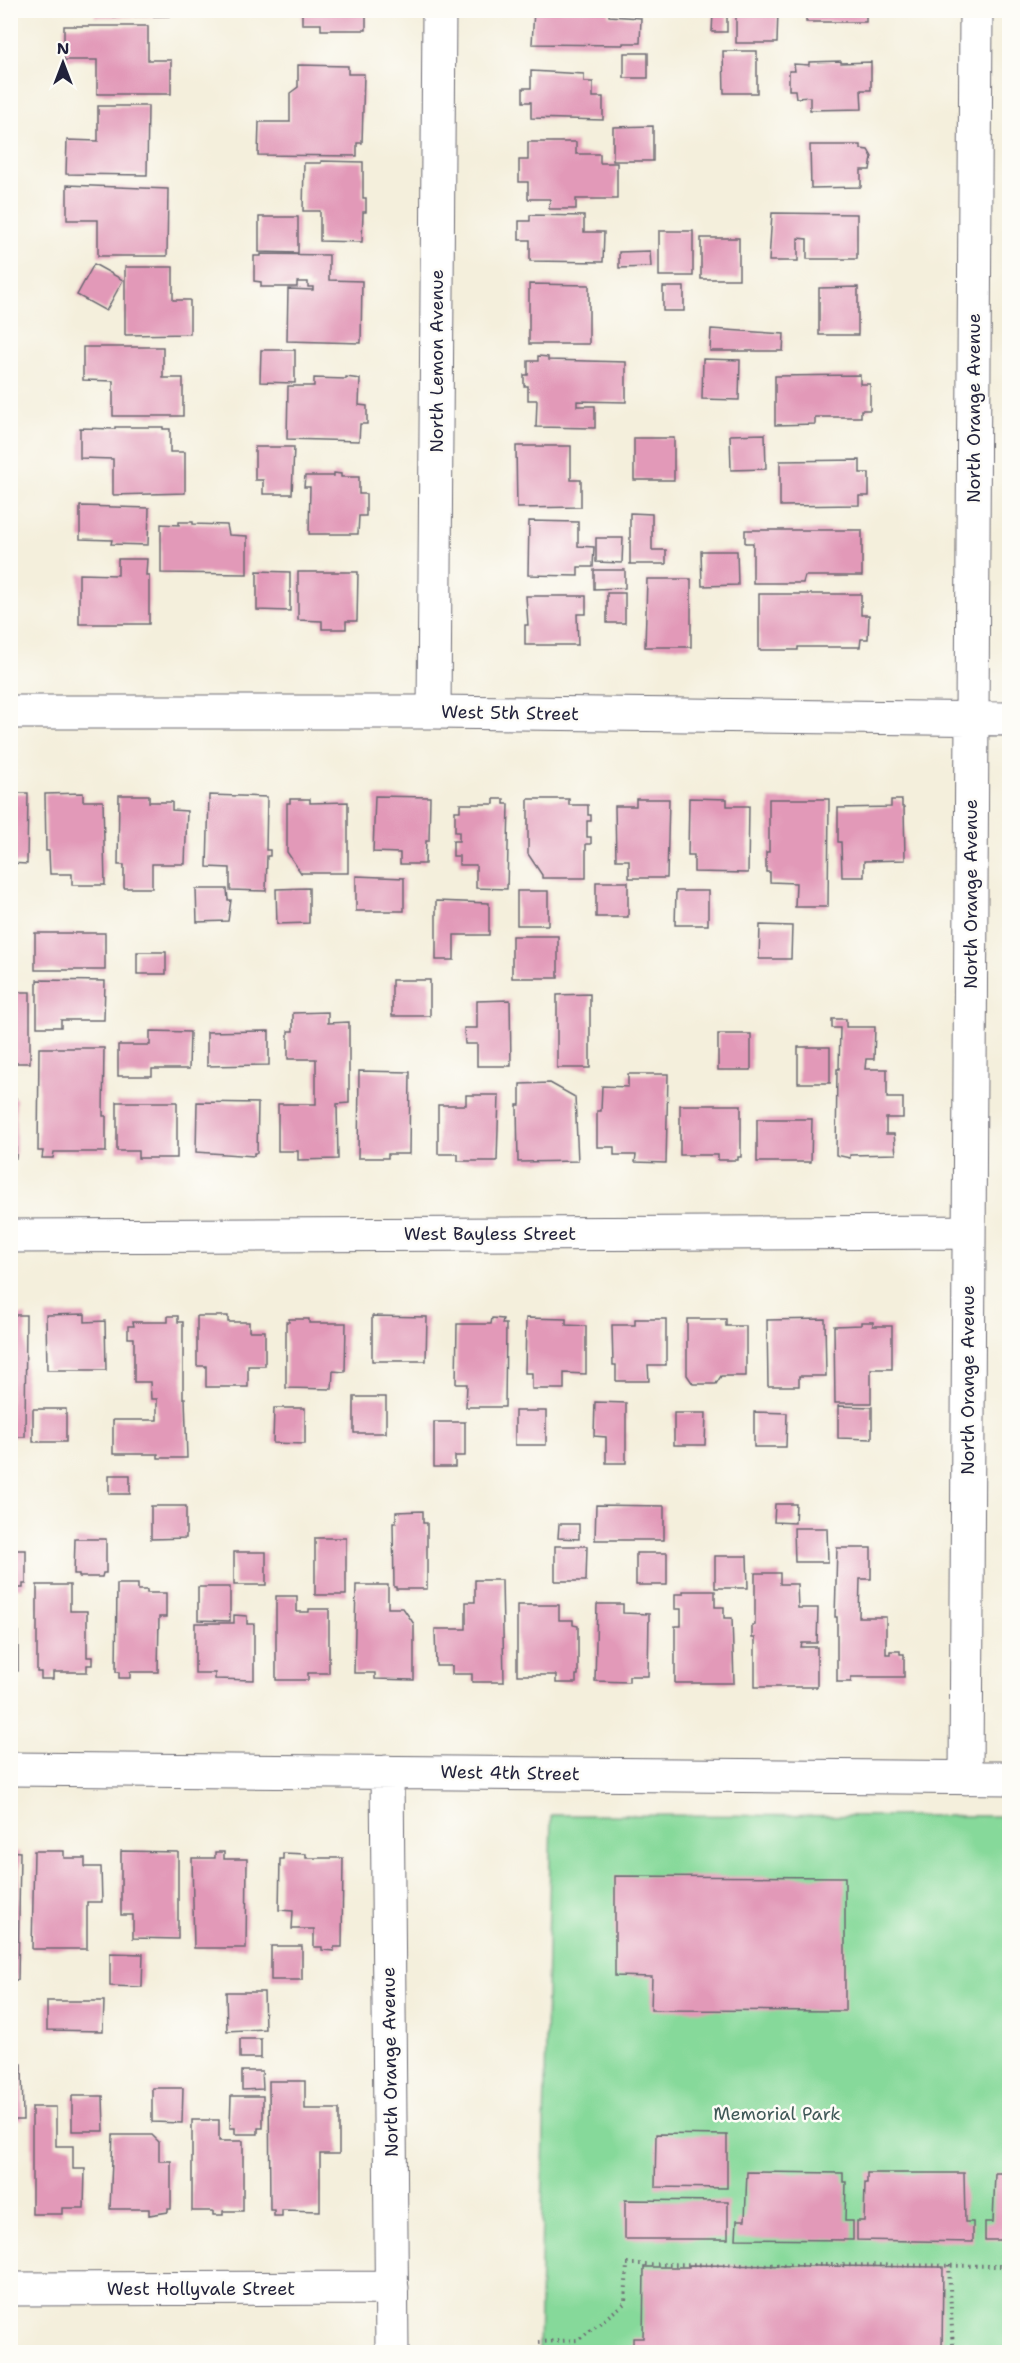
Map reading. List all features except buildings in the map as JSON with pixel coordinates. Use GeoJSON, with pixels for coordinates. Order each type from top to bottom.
{"type":"FeatureCollection","features":[{"type":"Feature","properties":{"kind":"street","name":"North Lemon Avenue"},"geometry":{"type":"LineString","coordinates":[[434,712],[439,10]]}},
{"type":"Feature","properties":{"kind":"street","name":"North Orange Avenue"},"geometry":{"type":"LineString","coordinates":[[966,1778],[976,10]]}},
{"type":"Feature","properties":{"kind":"street","name":"West 5th Street"},"geometry":{"type":"LineString","coordinates":[[10,712],[434,712],[1010,719]]}},
{"type":"Feature","properties":{"kind":"street","name":"West Bayless Street"},"geometry":{"type":"LineString","coordinates":[[10,1236],[969,1232]]}},
{"type":"Feature","properties":{"kind":"street","name":"West 4th Street"},"geometry":{"type":"LineString","coordinates":[[10,1769],[1010,1778]]}},
{"type":"Feature","properties":{"kind":"street","name":"North Orange Avenue"},"geometry":{"type":"LineString","coordinates":[[387,1772],[392,2352]]}},
{"type":"Feature","properties":{"kind":"street","name":"West Hollyvale Street"},"geometry":{"type":"LineString","coordinates":[[10,2289],[392,2288]]}},
{"type":"Feature","properties":{"kind":"path"},"geometry":{"type":"LineString","coordinates":[[539,2342],[578,2340],[625,2303],[627,2264],[1010,2266]]}},
{"type":"Feature","properties":{"kind":"path"},"geometry":{"type":"LineString","coordinates":[[949,2265],[953,2352]]}},
{"type":"Feature","properties":{"kind":"green space","name":"Memorial Park"},"geometry":{"type":"Polygon","coordinates":[[[551,1815],[1009,1816],[1009,2352],[539,2352],[551,1815]]]}}]}
